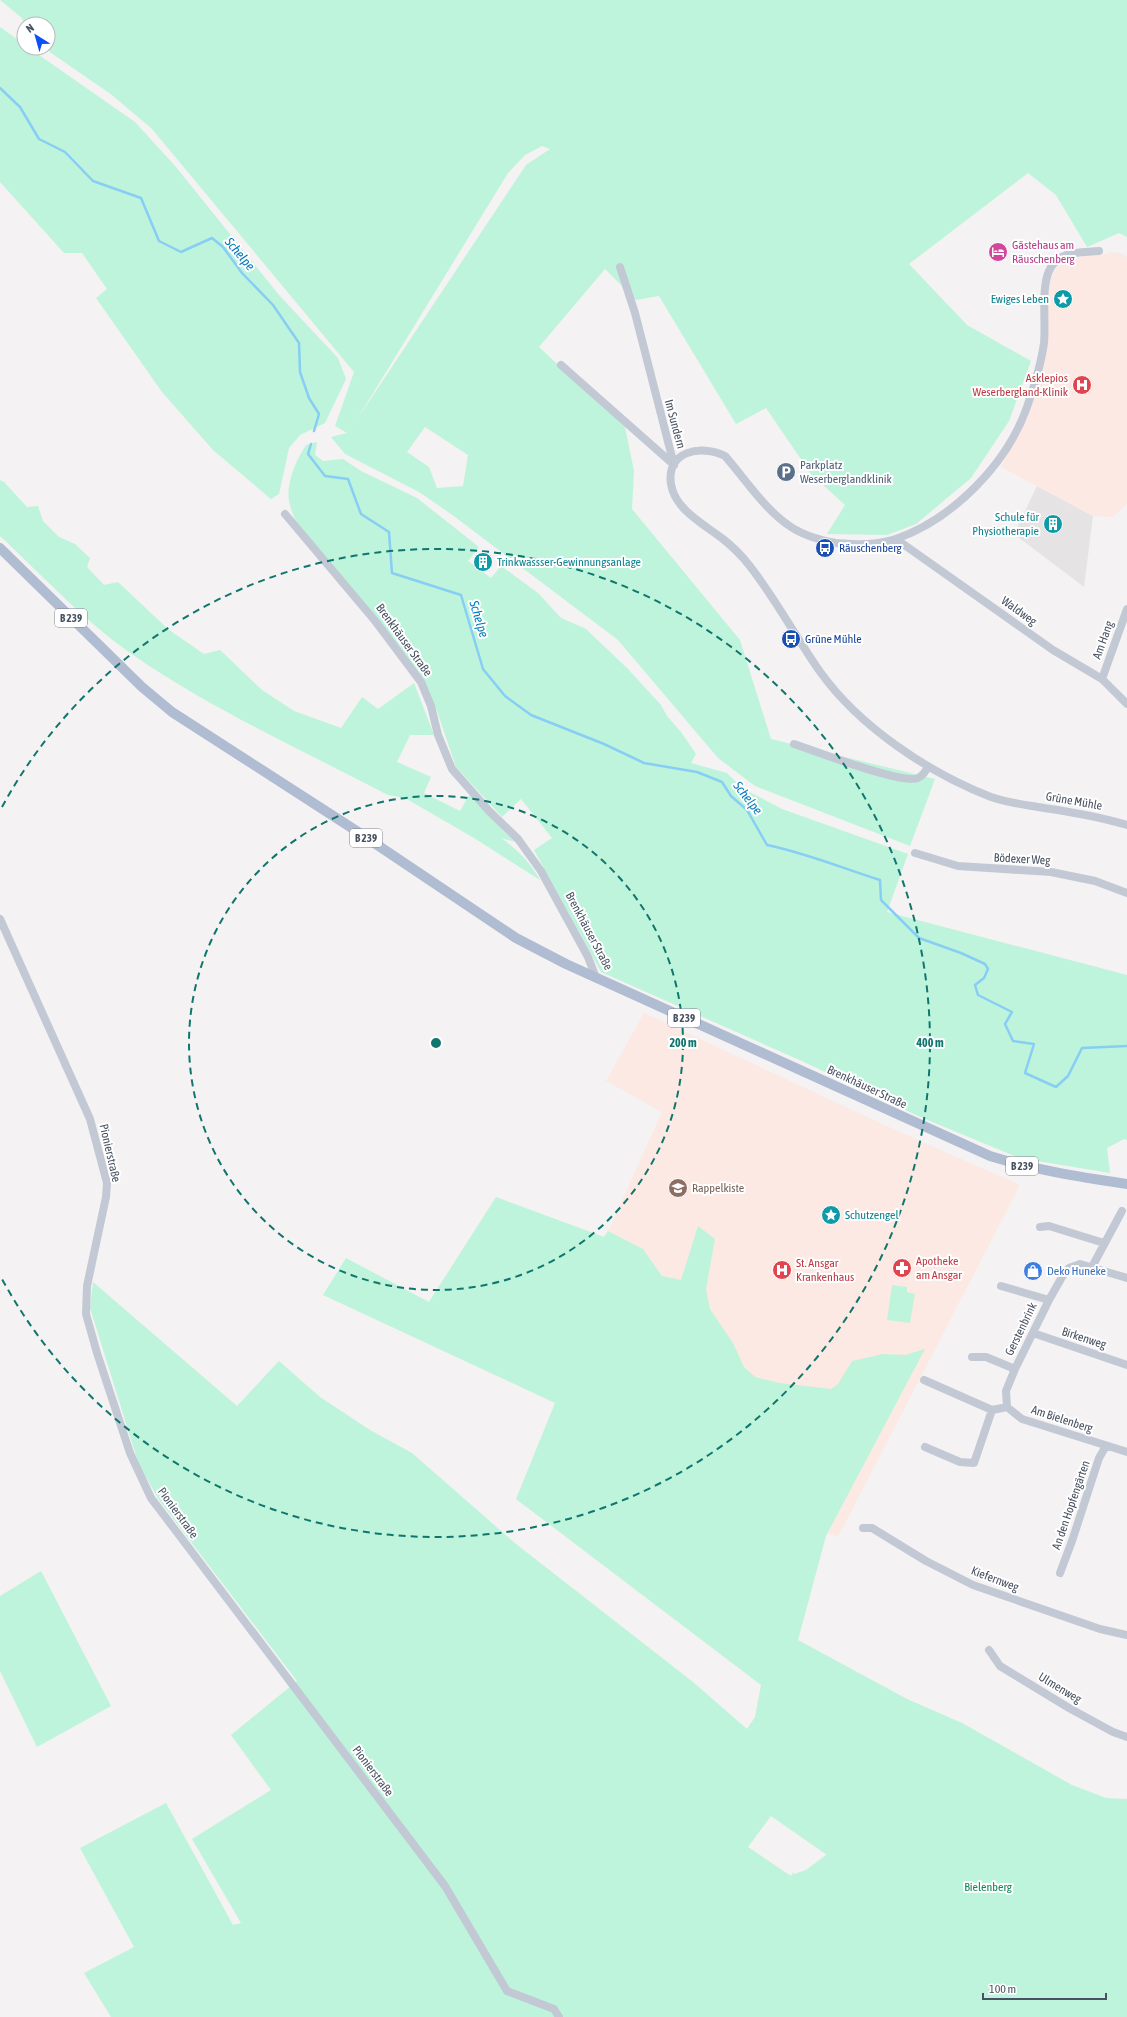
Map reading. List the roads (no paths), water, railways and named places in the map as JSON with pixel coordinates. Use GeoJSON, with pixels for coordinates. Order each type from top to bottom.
{"type":"FeatureCollection","features":[{"type":"Feature","properties":{"kind":"main road","name":"B 239"},"geometry":{"type":"LineString","coordinates":[[0,548],[142,687],[172,712],[355,830],[516,938],[596,978]]}},
{"type":"Feature","properties":{"kind":"main road","name":"Brenkhäuser Straße"},"geometry":{"type":"LineString","coordinates":[[596,978],[990,1156],[1022,1166],[1060,1174],[1127,1184]]}},
{"type":"Feature","properties":{"kind":"street"},"geometry":{"type":"LineString","coordinates":[[674,465],[688,451],[700,450],[717,452],[725,456],[772,511],[791,528],[824,541],[857,546],[896,539],[920,527],[955,505],[979,485],[1000,458],[1016,431],[1026,409],[1042,354],[1044,342],[1046,283],[1049,270],[1057,260],[1068,253],[1099,251]]}},
{"type":"Feature","properties":{"kind":"street","name":"Im Sundern"},"geometry":{"type":"LineString","coordinates":[[620,267],[635,313],[674,465]]}},
{"type":"Feature","properties":{"kind":"street","name":"Im Sundern"},"geometry":{"type":"LineString","coordinates":[[560,365],[674,465]]}},
{"type":"Feature","properties":{"kind":"street","name":"Grüne Mühle"},"geometry":{"type":"LineString","coordinates":[[674,465],[670,478],[672,492],[684,508],[724,540],[749,565],[829,684],[869,724],[902,750],[946,777],[992,797],[1016,803],[1105,818],[1127,825]]}},
{"type":"Feature","properties":{"kind":"street","name":"Brenkhäuser Straße"},"geometry":{"type":"LineString","coordinates":[[285,514],[376,622],[421,682],[431,706],[438,735],[452,769],[489,811],[518,839],[541,871],[588,957],[596,978]]}},
{"type":"Feature","properties":{"kind":"street","name":"Waldweg"},"geometry":{"type":"LineString","coordinates":[[896,539],[1053,650],[1102,679],[1127,704]]}},
{"type":"Feature","properties":{"kind":"street","name":"Am Hang"},"geometry":{"type":"LineString","coordinates":[[1102,679],[1127,609]]}},
{"type":"Feature","properties":{"kind":"street"},"geometry":{"type":"LineString","coordinates":[[794,744],[875,771],[907,778],[918,778],[924,773],[928,766]]}},
{"type":"Feature","properties":{"kind":"street","name":"Bödexer Weg"},"geometry":{"type":"LineString","coordinates":[[915,853],[939,862],[958,866],[1051,872],[1095,881],[1127,894]]}},
{"type":"Feature","properties":{"kind":"street","name":"Pionierstraße"},"geometry":{"type":"LineString","coordinates":[[0,919],[90,1119],[107,1183],[106,1197],[87,1286],[86,1314],[97,1353],[130,1453],[151,1498],[445,1886],[507,1990],[554,2009],[560,2017]]}},
{"type":"Feature","properties":{"kind":"street"},"geometry":{"type":"LineString","coordinates":[[1092,1267],[1122,1211]]}},
{"type":"Feature","properties":{"kind":"street"},"geometry":{"type":"LineString","coordinates":[[1040,1227],[1049,1226],[1104,1243]]}},
{"type":"Feature","properties":{"kind":"street","name":"Gerstenbrink"},"geometry":{"type":"LineString","coordinates":[[1007,1407],[1006,1391],[1015,1369],[1049,1300],[1069,1268],[1080,1264],[1127,1278]]}},
{"type":"Feature","properties":{"kind":"street","name":"Gerstenbrink"},"geometry":{"type":"LineString","coordinates":[[1001,1286],[1049,1300]]}},
{"type":"Feature","properties":{"kind":"street","name":"Birkenweg"},"geometry":{"type":"LineString","coordinates":[[1033,1333],[1127,1366]]}},
{"type":"Feature","properties":{"kind":"street","name":"Gerstenbrink"},"geometry":{"type":"LineString","coordinates":[[972,1357],[986,1357],[1015,1369]]}},
{"type":"Feature","properties":{"kind":"street"},"geometry":{"type":"LineString","coordinates":[[924,1380],[992,1410],[1007,1407]]}},
{"type":"Feature","properties":{"kind":"street","name":"Am Bielenberg"},"geometry":{"type":"LineString","coordinates":[[1007,1407],[1022,1419],[1127,1452]]}},
{"type":"Feature","properties":{"kind":"street"},"geometry":{"type":"LineString","coordinates":[[925,1447],[960,1462],[974,1463],[992,1410]]}},
{"type":"Feature","properties":{"kind":"street","name":"An den Hopfengärten"},"geometry":{"type":"LineString","coordinates":[[1060,1572],[1077,1528],[1099,1458],[1106,1446]]}},
{"type":"Feature","properties":{"kind":"street","name":"Kiefernweg"},"geometry":{"type":"LineString","coordinates":[[863,1528],[872,1528],[926,1561],[973,1585],[1100,1629],[1127,1635]]}},
{"type":"Feature","properties":{"kind":"street","name":"Ulmenweg"},"geometry":{"type":"LineString","coordinates":[[988,1650],[1000,1666],[1112,1732],[1127,1736]]}},
{"type":"Feature","properties":{"kind":"waterway","name":"Schelpe"},"geometry":{"type":"LineString","coordinates":[[0,88],[20,107],[39,139],[65,152],[93,181],[141,198],[159,241],[181,252],[212,238],[223,247],[242,273],[273,305],[299,343],[300,372],[309,398],[319,414],[314,431]]}},
{"type":"Feature","properties":{"kind":"waterway","name":"Schelpe"},"geometry":{"type":"LineString","coordinates":[[311,444],[308,454],[325,476],[348,479],[361,514],[389,532],[392,573],[461,595],[483,669],[505,696],[531,715],[604,744],[644,763],[697,772],[722,782],[731,796],[747,810],[767,845],[810,856],[880,880],[881,900],[919,938],[961,953],[985,964],[988,969],[984,978],[975,985],[978,995],[1012,1012],[1005,1024],[1013,1041],[1034,1044],[1025,1073],[1056,1087],[1068,1076],[1082,1048],[1127,1046]]}},
{"type":"Feature","properties":{"kind":"place","name":"Gästehaus am Räuschenberg"},"geometry":{"type":"Point","coordinates":[998,252]}},
{"type":"Feature","properties":{"kind":"place","name":"Ewiges Leben"},"geometry":{"type":"Point","coordinates":[1063,299]}},
{"type":"Feature","properties":{"kind":"place","name":"Asklepios Weserbergland-Klinik"},"geometry":{"type":"Point","coordinates":[1082,385]}},
{"type":"Feature","properties":{"kind":"place","name":"Parkplatz Weserberglandklinik"},"geometry":{"type":"Point","coordinates":[786,472]}},
{"type":"Feature","properties":{"kind":"place","name":"Schule für Physiotherapie"},"geometry":{"type":"Point","coordinates":[1053,524]}},
{"type":"Feature","properties":{"kind":"place","name":"Räuschenberg"},"geometry":{"type":"Point","coordinates":[825,548]}},
{"type":"Feature","properties":{"kind":"place","name":"Trinkwassser-Gewinnungsanlage"},"geometry":{"type":"Point","coordinates":[483,562]}},
{"type":"Feature","properties":{"kind":"place","name":"Grüne Mühle"},"geometry":{"type":"Point","coordinates":[791,639]}},
{"type":"Feature","properties":{"kind":"place","name":"Rappelkiste"},"geometry":{"type":"Point","coordinates":[678,1188]}},
{"type":"Feature","properties":{"kind":"place","name":"Schutzengel"},"geometry":{"type":"Point","coordinates":[831,1215]}},
{"type":"Feature","properties":{"kind":"place","name":"Apotheke am Ansgar"},"geometry":{"type":"Point","coordinates":[902,1268]}},
{"type":"Feature","properties":{"kind":"place","name":"St. Ansgar Krankenhaus"},"geometry":{"type":"Point","coordinates":[782,1270]}},
{"type":"Feature","properties":{"kind":"place","name":"Deko Huneke"},"geometry":{"type":"Point","coordinates":[1033,1271]}},
{"type":"Feature","properties":{"kind":"park label","name":"Bielenberg"},"geometry":{"type":"Point","coordinates":[988,1887]}}]}
